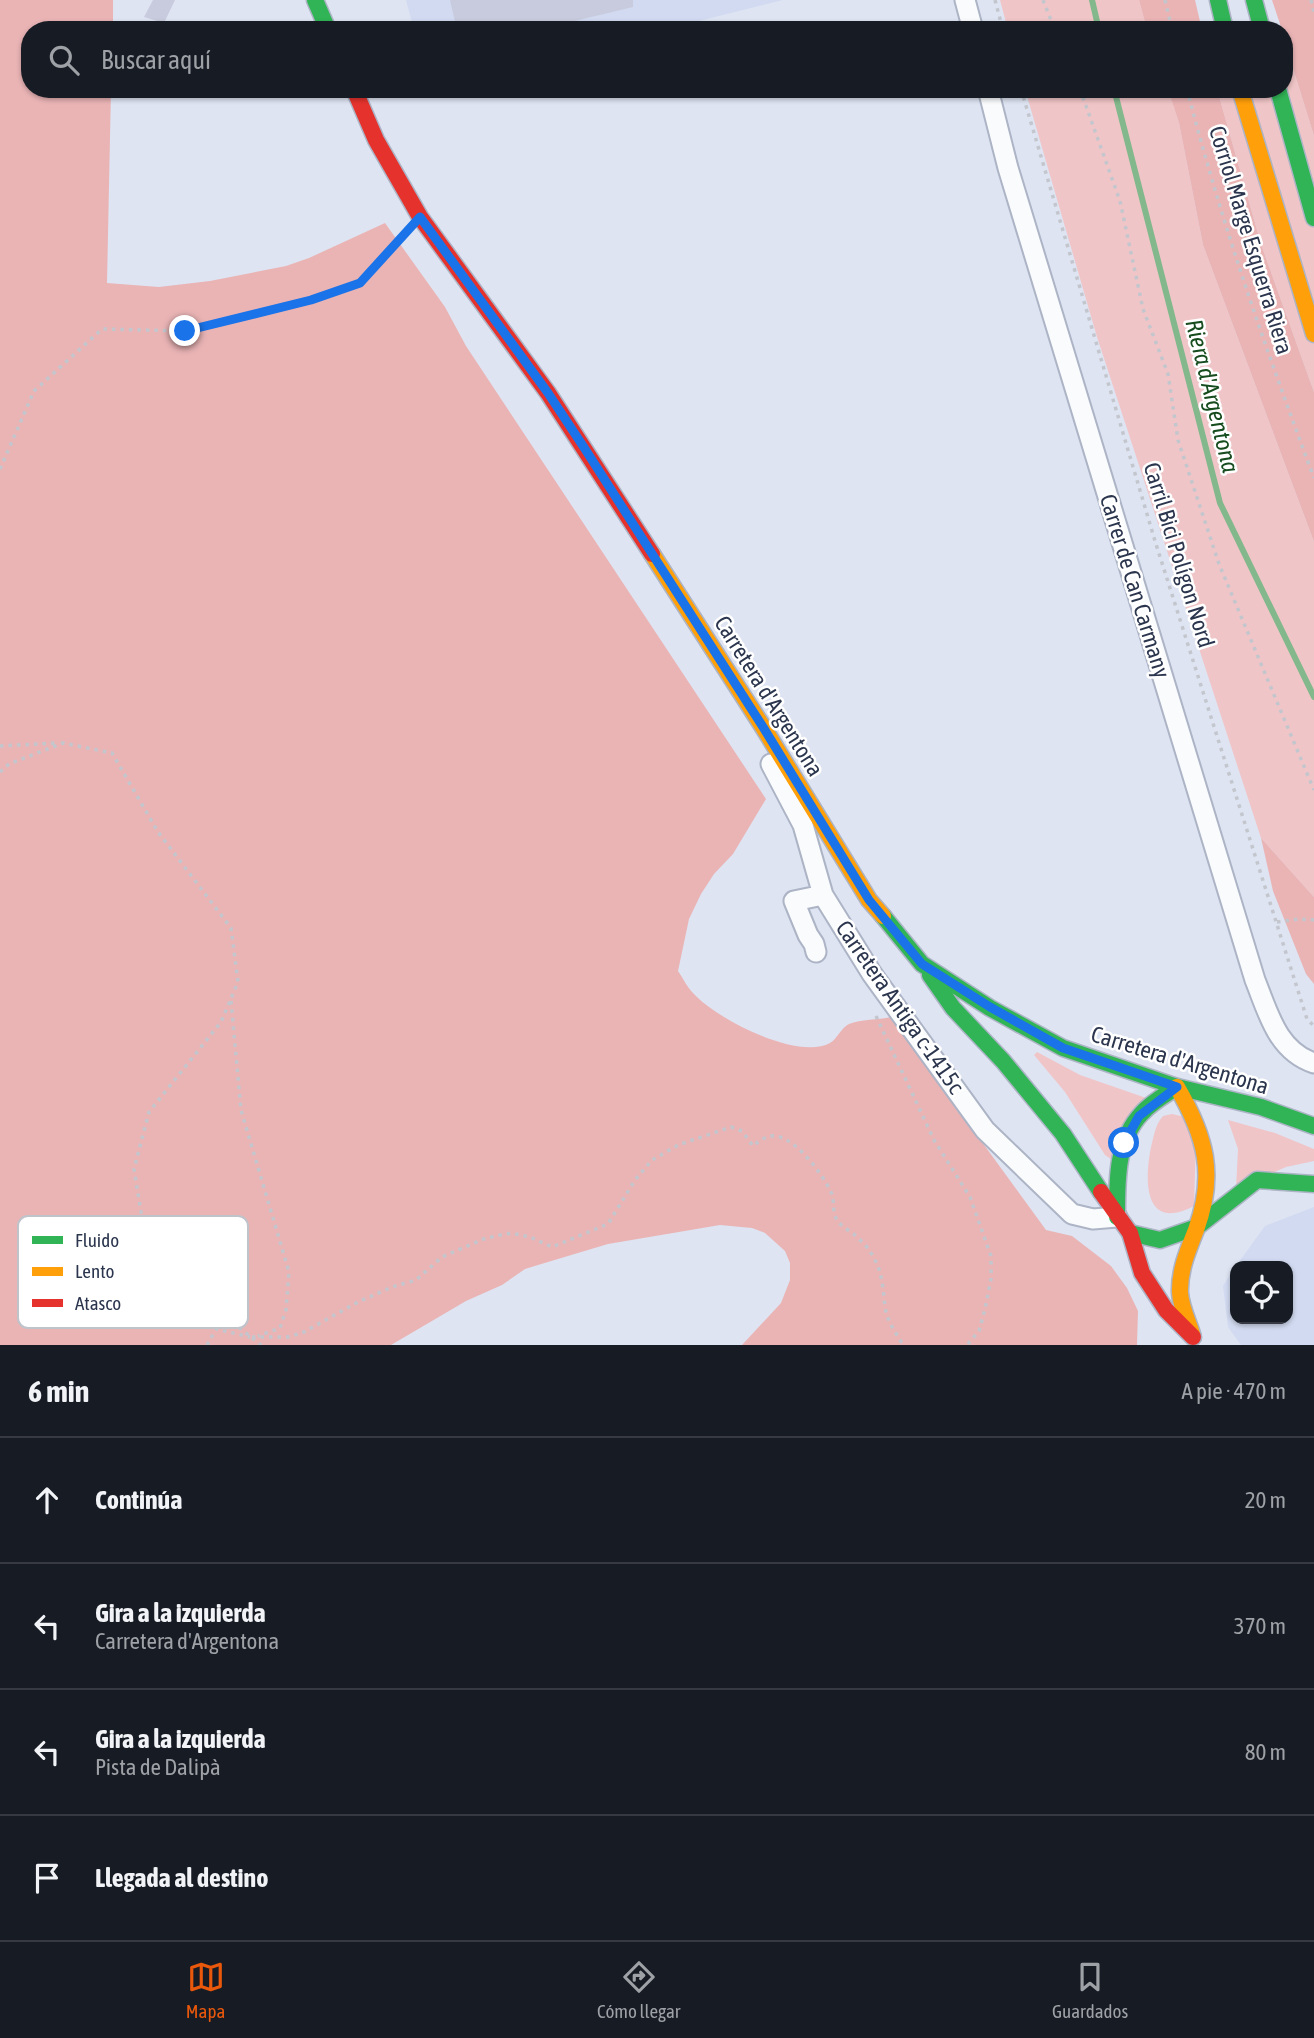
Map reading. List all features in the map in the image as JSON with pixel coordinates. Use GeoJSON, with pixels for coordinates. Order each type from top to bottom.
{"type":"FeatureCollection","features":[{"type":"Feature","properties":{"kind":"main road"},"geometry":{"type":"LineString","coordinates":[[315,0],[324,21]]}},
{"type":"Feature","properties":{"kind":"main road"},"geometry":{"type":"LineString","coordinates":[[1218,0],[1224,21]]}},
{"type":"Feature","properties":{"kind":"main road"},"geometry":{"type":"LineString","coordinates":[[1254,0],[1260,21]]}},
{"type":"Feature","properties":{"kind":"main road","name":"Carretera d'Argentona"},"geometry":{"type":"LineString","coordinates":[[358,98],[376,140],[420,217],[548,393],[763,727],[869,900],[922,964],[990,1007],[1063,1048],[1177,1087],[1261,1107],[1314,1126]]}},
{"type":"Feature","properties":{"kind":"main road"},"geometry":{"type":"LineString","coordinates":[[1243,98],[1314,334]]}},
{"type":"Feature","properties":{"kind":"main road"},"geometry":{"type":"LineString","coordinates":[[1281,98],[1314,218]]}},
{"type":"Feature","properties":{"kind":"main road"},"geometry":{"type":"LineString","coordinates":[[922,964],[954,1008],[1063,1134],[1130,1233],[1142,1273],[1166,1310],[1196,1341]]}},
{"type":"Feature","properties":{"kind":"main road"},"geometry":{"type":"LineString","coordinates":[[1117,1217],[1117,1174],[1124,1143],[1139,1116],[1177,1087],[1195,1116],[1209,1169],[1207,1198],[1184,1258],[1180,1293],[1196,1341]]}},
{"type":"Feature","properties":{"kind":"main road"},"geometry":{"type":"LineString","coordinates":[[1130,1233],[1160,1240],[1197,1227],[1257,1180],[1314,1184]]}},
{"type":"Feature","properties":{"kind":"street"},"geometry":{"type":"LineString","coordinates":[[965,0],[971,21]]}},
{"type":"Feature","properties":{"kind":"street","name":"Carrer de Can Carmany"},"geometry":{"type":"LineString","coordinates":[[990,98],[1008,168],[1255,980],[1279,1039],[1311,1062]]}},
{"type":"Feature","properties":{"kind":"street","name":"Carretera Antiga c-1415c"},"geometry":{"type":"LineString","coordinates":[[763,727],[765,755],[803,825],[823,895],[872,974],[985,1130],[1072,1214],[1093,1219],[1117,1217]]}},
{"type":"Feature","properties":{"kind":"street"},"geometry":{"type":"LineString","coordinates":[[816,952],[794,901],[823,895]]}},
{"type":"Feature","properties":{"kind":"street"},"geometry":{"type":"LineString","coordinates":[[1311,1062],[1314,1042]]}},
{"type":"Feature","properties":{"kind":"path"},"geometry":{"type":"LineString","coordinates":[[995,0],[1001,21]]}},
{"type":"Feature","properties":{"kind":"path"},"geometry":{"type":"LineString","coordinates":[[1043,0],[1051,21]]}},
{"type":"Feature","properties":{"kind":"path"},"geometry":{"type":"LineString","coordinates":[[1165,0],[1170,21]]}},
{"type":"Feature","properties":{"kind":"path"},"geometry":{"type":"LineString","coordinates":[[1311,0],[1314,13]]}},
{"type":"Feature","properties":{"kind":"path","name":"Carril Bici Polígon Nord"},"geometry":{"type":"LineString","coordinates":[[1024,98],[1155,541],[1307,1019],[1314,1026]]}},
{"type":"Feature","properties":{"kind":"path"},"geometry":{"type":"LineString","coordinates":[[1083,98],[1121,201],[1143,309],[1168,374],[1178,440],[1219,564],[1314,790]]}},
{"type":"Feature","properties":{"kind":"path","name":"Corriol Marge Esquerra Riera"},"geometry":{"type":"LineString","coordinates":[[1189,98],[1209,176],[1269,360],[1314,478]]}},
{"type":"Feature","properties":{"kind":"path"},"geometry":{"type":"LineString","coordinates":[[0,469],[34,391],[102,329],[185,331],[311,300],[360,283],[420,217]]}},
{"type":"Feature","properties":{"kind":"path"},"geometry":{"type":"LineString","coordinates":[[0,746],[63,743],[112,753],[158,832],[231,928],[237,982],[221,1022],[149,1112],[134,1169],[142,1216]]}},
{"type":"Feature","properties":{"kind":"path"},"geometry":{"type":"LineString","coordinates":[[0,772],[9,764],[63,743]]}},
{"type":"Feature","properties":{"kind":"path"},"geometry":{"type":"LineString","coordinates":[[1277,922],[1314,920]]}},
{"type":"Feature","properties":{"kind":"path"},"geometry":{"type":"LineString","coordinates":[[231,999],[241,1110],[289,1272],[286,1310],[280,1328],[252,1338]]}},
{"type":"Feature","properties":{"kind":"path"},"geometry":{"type":"LineString","coordinates":[[873,1009],[934,1140],[970,1197],[991,1256],[991,1279],[985,1309],[979,1331],[967,1345]]}},
{"type":"Feature","properties":{"kind":"path"},"geometry":{"type":"LineString","coordinates":[[207,1345],[216,1329],[252,1338],[288,1337],[304,1332],[358,1302],[416,1280],[442,1257],[486,1238],[511,1233],[530,1237],[552,1247],[608,1224],[635,1180],[652,1160],[678,1145],[731,1127],[742,1131],[753,1146],[774,1135],[786,1139],[816,1168],[832,1195],[833,1212],[841,1226],[858,1237],[876,1261],[889,1321],[903,1345]]}},
{"type":"Feature","properties":{"kind":"path"},"geometry":{"type":"LineString","coordinates":[[239,1328],[261,1345]]}},
{"type":"Feature","properties":{"kind":"shaded area"},"geometry":{"type":"Polygon","coordinates":[[[0,0],[113,0],[113,21],[21,21],[21,98],[111,98],[107,283],[159,287],[210,281],[286,266],[385,223],[445,307],[466,346],[766,799],[733,854],[714,874],[701,894],[689,919],[678,971],[687,985],[704,1003],[737,1025],[778,1042],[798,1046],[816,1047],[830,1043],[849,1024],[891,1017],[1046,1230],[1072,1236],[1111,1266],[1127,1288],[1138,1311],[1137,1345],[742,1345],[781,1303],[790,1280],[790,1263],[785,1251],[765,1233],[752,1228],[720,1225],[608,1244],[525,1269],[502,1285],[466,1301],[391,1345],[0,1345],[0,0]]]}},
{"type":"Feature","properties":{"kind":"shaded area"},"geometry":{"type":"Polygon","coordinates":[[[406,0],[783,0],[699,21],[412,21],[406,0]]]}},
{"type":"Feature","properties":{"kind":"shaded area"},"geometry":{"type":"Polygon","coordinates":[[[1000,0],[1139,0],[1145,21],[1006,21],[1000,0]]]}},
{"type":"Feature","properties":{"kind":"shaded area"},"geometry":{"type":"Polygon","coordinates":[[[1139,0],[1195,0],[1200,21],[1145,21],[1139,0]]]}},
{"type":"Feature","properties":{"kind":"shaded area"},"geometry":{"type":"Polygon","coordinates":[[[1272,0],[1314,0],[1314,136],[1293,68],[1293,21],[1279,21],[1272,0]]]}},
{"type":"Feature","properties":{"kind":"shaded area"},"geometry":{"type":"Polygon","coordinates":[[[1293,68],[1314,136],[1314,392],[1261,244],[1220,98],[1293,98],[1293,68]]]}},
{"type":"Feature","properties":{"kind":"shaded area"},"geometry":{"type":"Polygon","coordinates":[[[1028,98],[1171,98],[1179,123],[1203,245],[1314,542],[1314,897],[1261,838],[1097,337],[1028,98]]]}},
{"type":"Feature","properties":{"kind":"shaded area"},"geometry":{"type":"Polygon","coordinates":[[[1171,98],[1220,98],[1261,244],[1314,392],[1314,542],[1203,245],[1179,123],[1171,98]]]}},
{"type":"Feature","properties":{"kind":"shaded area"},"geometry":{"type":"Polygon","coordinates":[[[1261,838],[1314,897],[1314,984],[1306,974],[1273,891],[1261,838]]]}},
{"type":"Feature","properties":{"kind":"shaded area"},"geometry":{"type":"Polygon","coordinates":[[[1037,1052],[1080,1075],[1149,1099],[1111,1159],[1105,1155],[1065,1092],[1034,1055],[1037,1052]]]}},
{"type":"Feature","properties":{"kind":"shaded area"},"geometry":{"type":"Polygon","coordinates":[[[1172,1114],[1185,1117],[1196,1138],[1194,1206],[1165,1213],[1157,1208],[1151,1199],[1148,1174],[1156,1127],[1163,1116],[1172,1114]]]}},
{"type":"Feature","properties":{"kind":"shaded area"},"geometry":{"type":"Polygon","coordinates":[[[1228,1120],[1275,1133],[1314,1149],[1314,1161],[1286,1167],[1236,1189],[1238,1149],[1228,1120]]]}},
{"type":"Feature","properties":{"kind":"shaded area"},"geometry":{"type":"Polygon","coordinates":[[[1314,1207],[1314,1345],[1241,1345],[1228,1327],[1223,1286],[1230,1275],[1230,1324],[1293,1324],[1293,1261],[1240,1261],[1265,1226],[1314,1207]]]}},
{"type":"Feature","properties":{"kind":"building"},"geometry":{"type":"Polygon","coordinates":[[[153,0],[175,0],[165,21],[144,17],[153,0]]]}},
{"type":"Feature","properties":{"kind":"building"},"geometry":{"type":"Polygon","coordinates":[[[450,0],[633,0],[633,7],[575,21],[455,21],[450,0]]]}},
{"type":"Feature","properties":{"kind":"waterway","name":"Riera d'Argentona"},"geometry":{"type":"LineString","coordinates":[[1092,0],[1097,21]]}},
{"type":"Feature","properties":{"kind":"waterway","name":"Riera d'Argentona"},"geometry":{"type":"LineString","coordinates":[[1116,98],[1220,503],[1314,697]]}},
{"type":"Feature","properties":{"kind":"traffic: fast"},"geometry":{"type":"LineString","coordinates":[[315,0],[324,21]]}},
{"type":"Feature","properties":{"kind":"traffic: fast"},"geometry":{"type":"LineString","coordinates":[[1218,0],[1223,21]]}},
{"type":"Feature","properties":{"kind":"traffic: fast"},"geometry":{"type":"LineString","coordinates":[[1254,0],[1260,21]]}},
{"type":"Feature","properties":{"kind":"traffic: fast"},"geometry":{"type":"LineString","coordinates":[[1281,98],[1314,218]]}},
{"type":"Feature","properties":{"kind":"traffic: fast"},"geometry":{"type":"LineString","coordinates":[[883,916],[922,964],[990,1008],[1063,1048],[1177,1087],[1261,1107],[1314,1126]]}},
{"type":"Feature","properties":{"kind":"traffic: fast"},"geometry":{"type":"LineString","coordinates":[[930,975],[953,1008],[1003,1061],[1063,1134],[1101,1192]]}},
{"type":"Feature","properties":{"kind":"traffic: fast"},"geometry":{"type":"LineString","coordinates":[[1117,1217],[1120,1162],[1127,1136],[1146,1109],[1177,1087]]}},
{"type":"Feature","properties":{"kind":"traffic: fast"},"geometry":{"type":"LineString","coordinates":[[1130,1233],[1160,1240],[1197,1227],[1257,1180],[1314,1184]]}},
{"type":"Feature","properties":{"kind":"traffic: slow"},"geometry":{"type":"LineString","coordinates":[[1243,98],[1314,334]]}},
{"type":"Feature","properties":{"kind":"traffic: slow"},"geometry":{"type":"LineString","coordinates":[[652,554],[763,727],[869,900],[883,916]]}},
{"type":"Feature","properties":{"kind":"traffic: slow"},"geometry":{"type":"LineString","coordinates":[[1177,1087],[1195,1123],[1205,1157],[1206,1191],[1180,1285],[1182,1303],[1192,1334]]}},
{"type":"Feature","properties":{"kind":"traffic: jam"},"geometry":{"type":"LineString","coordinates":[[358,98],[376,140],[420,217],[548,393],[652,554]]}},
{"type":"Feature","properties":{"kind":"traffic: jam"},"geometry":{"type":"LineString","coordinates":[[1101,1192],[1130,1233],[1142,1273],[1166,1310],[1193,1337]]}},
{"type":"Feature","properties":{"kind":"route"},"geometry":{"type":"LineString","coordinates":[[185,331],[311,300],[360,283],[420,217],[548,393],[585,449],[687,606],[869,900],[922,964],[990,1007],[1063,1048],[1177,1087],[1139,1116],[1124,1143]]}}]}
